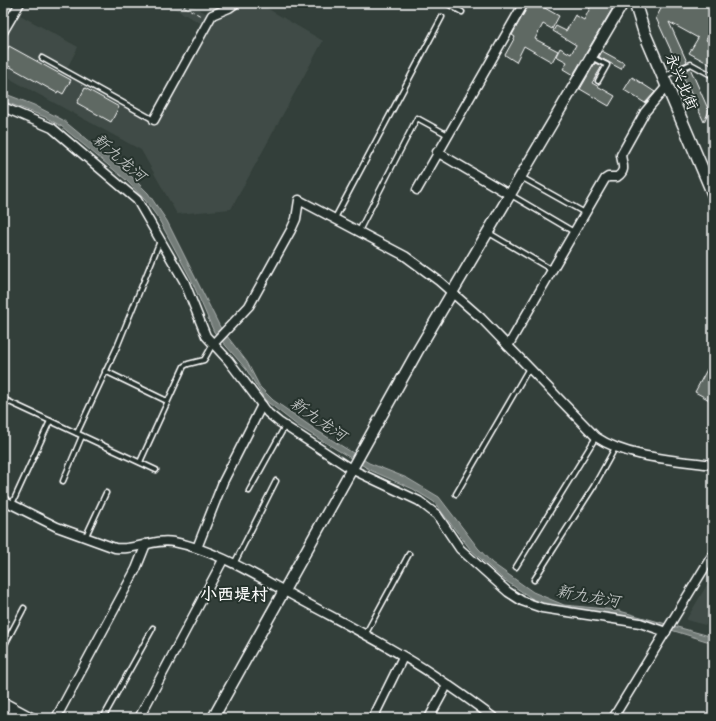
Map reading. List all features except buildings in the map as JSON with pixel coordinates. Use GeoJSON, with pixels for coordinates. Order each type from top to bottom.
{"type":"FeatureCollection","features":[{"type":"Feature","properties":{"kind":"main road","name":"永兴北街"},"geometry":{"type":"LineString","coordinates":[[635,3],[639,21],[713,194]]}},
{"type":"Feature","properties":{"kind":"main road","name":"永兴北街"},"geometry":{"type":"LineString","coordinates":[[641,3],[650,29],[713,178]]}},
{"type":"Feature","properties":{"kind":"street"},"geometry":{"type":"LineString","coordinates":[[3,32],[20,3]]}},
{"type":"Feature","properties":{"kind":"street"},"geometry":{"type":"LineString","coordinates":[[154,120],[212,14],[229,8],[236,3]]}},
{"type":"Feature","properties":{"kind":"street"},"geometry":{"type":"LineString","coordinates":[[417,190],[437,152],[524,3]]}},
{"type":"Feature","properties":{"kind":"street"},"geometry":{"type":"LineString","coordinates":[[213,718],[351,469],[452,292],[623,3]]}},
{"type":"Feature","properties":{"kind":"street"},"geometry":{"type":"LineString","coordinates":[[508,346],[605,180],[608,178],[617,178],[623,172],[625,166],[621,155],[645,112],[667,86]]}},
{"type":"Feature","properties":{"kind":"street"},"geometry":{"type":"LineString","coordinates":[[3,107],[52,128],[129,193],[142,207],[184,281],[206,336],[214,343],[268,413],[285,426],[351,469],[419,502],[437,515],[460,549],[508,592],[522,601],[542,608],[640,623],[666,632]]}},
{"type":"Feature","properties":{"kind":"street"},"geometry":{"type":"LineString","coordinates":[[437,152],[510,195]]}},
{"type":"Feature","properties":{"kind":"street"},"geometry":{"type":"LineString","coordinates":[[214,343],[249,306],[291,230],[296,219],[299,200],[405,256],[452,292],[508,346],[596,437],[615,448],[631,453],[713,465]]}},
{"type":"Feature","properties":{"kind":"street"},"geometry":{"type":"LineString","coordinates":[[197,548],[223,482],[262,405]]}},
{"type":"Feature","properties":{"kind":"street"},"geometry":{"type":"LineString","coordinates":[[6,501],[57,527],[85,538],[123,549],[158,541],[172,541],[197,548],[284,591],[365,635],[447,685],[494,718]]}},
{"type":"Feature","properties":{"kind":"street"},"geometry":{"type":"LineString","coordinates":[[56,718],[136,569],[146,544]]}},
{"type":"Feature","properties":{"kind":"street"},"geometry":{"type":"LineString","coordinates":[[612,718],[713,554]]}},
{"type":"Feature","properties":{"kind":"street"},"geometry":{"type":"LineString","coordinates":[[139,718],[223,560]]}},
{"type":"Feature","properties":{"kind":"street"},"geometry":{"type":"LineString","coordinates":[[373,718],[403,657]]}},
{"type":"Feature","properties":{"kind":"street"},"geometry":{"type":"LineString","coordinates":[[429,718],[447,685]]}},
{"type":"Feature","properties":{"kind":"street"},"geometry":{"type":"LineString","coordinates":[[3,703],[31,718]]}},
{"type":"Feature","properties":{"kind":"lane"},"geometry":{"type":"LineString","coordinates":[[446,3],[462,12]]}},
{"type":"Feature","properties":{"kind":"lane"},"geometry":{"type":"LineString","coordinates":[[335,218],[442,17]]}},
{"type":"Feature","properties":{"kind":"lane"},"geometry":{"type":"LineString","coordinates":[[592,57],[607,65],[598,81]]}},
{"type":"Feature","properties":{"kind":"lane"},"geometry":{"type":"LineString","coordinates":[[42,58],[154,120]]}},
{"type":"Feature","properties":{"kind":"lane"},"geometry":{"type":"LineString","coordinates":[[669,74],[691,64],[711,75]]}},
{"type":"Feature","properties":{"kind":"lane"},"geometry":{"type":"LineString","coordinates":[[359,231],[417,118],[448,135]]}},
{"type":"Feature","properties":{"kind":"lane"},"geometry":{"type":"LineString","coordinates":[[521,177],[585,213]]}},
{"type":"Feature","properties":{"kind":"lane"},"geometry":{"type":"LineString","coordinates":[[510,195],[574,232]]}},
{"type":"Feature","properties":{"kind":"lane"},"geometry":{"type":"LineString","coordinates":[[488,232],[552,270]]}},
{"type":"Feature","properties":{"kind":"lane"},"geometry":{"type":"LineString","coordinates":[[77,433],[117,347],[160,240]]}},
{"type":"Feature","properties":{"kind":"lane"},"geometry":{"type":"LineString","coordinates":[[140,462],[184,366],[204,360],[214,343]]}},
{"type":"Feature","properties":{"kind":"lane"},"geometry":{"type":"LineString","coordinates":[[456,494],[529,368]]}},
{"type":"Feature","properties":{"kind":"lane"},"geometry":{"type":"LineString","coordinates":[[105,371],[167,401]]}},
{"type":"Feature","properties":{"kind":"lane"},"geometry":{"type":"LineString","coordinates":[[3,399],[156,470]]}},
{"type":"Feature","properties":{"kind":"lane"},"geometry":{"type":"LineString","coordinates":[[6,501],[50,421]]}},
{"type":"Feature","properties":{"kind":"lane"},"geometry":{"type":"LineString","coordinates":[[249,491],[285,426]]}},
{"type":"Feature","properties":{"kind":"lane"},"geometry":{"type":"LineString","coordinates":[[63,480],[82,436]]}},
{"type":"Feature","properties":{"kind":"lane"},"geometry":{"type":"LineString","coordinates":[[516,566],[596,437]]}},
{"type":"Feature","properties":{"kind":"lane"},"geometry":{"type":"LineString","coordinates":[[534,580],[594,486],[615,448]]}},
{"type":"Feature","properties":{"kind":"lane"},"geometry":{"type":"LineString","coordinates":[[233,565],[276,480]]}},
{"type":"Feature","properties":{"kind":"lane"},"geometry":{"type":"LineString","coordinates":[[85,538],[106,493]]}},
{"type":"Feature","properties":{"kind":"lane"},"geometry":{"type":"LineString","coordinates":[[365,635],[409,554]]}},
{"type":"Feature","properties":{"kind":"lane"},"geometry":{"type":"LineString","coordinates":[[3,648],[24,608]]}},
{"type":"Feature","properties":{"kind":"lane"},"geometry":{"type":"LineString","coordinates":[[103,718],[153,628]]}},
{"type":"Feature","properties":{"kind":"path"},"geometry":{"type":"LineString","coordinates":[[178,3],[209,20]]}},
{"type":"Feature","properties":{"kind":"shaded area"},"geometry":{"type":"Polygon","coordinates":[[[164,3],[187,3],[213,17],[230,14],[242,3],[258,3],[323,41],[231,209],[177,214],[141,150],[3,75],[3,41],[18,14],[78,47],[67,68],[158,118],[208,27],[164,3]]]}},
{"type":"Feature","properties":{"kind":"shaded area"},"geometry":{"type":"Polygon","coordinates":[[[3,93],[34,105],[63,120],[132,177],[148,193],[167,221],[220,327],[247,362],[260,387],[273,400],[316,430],[369,463],[407,478],[439,497],[478,548],[492,563],[533,592],[564,605],[616,610],[713,637],[713,643],[626,616],[588,613],[546,606],[537,602],[503,579],[470,549],[434,502],[413,489],[372,471],[298,426],[265,400],[246,369],[214,332],[191,279],[158,218],[145,200],[126,180],[61,126],[45,117],[3,101],[3,93]]]}},
{"type":"Feature","properties":{"kind":"shaded area"},"geometry":{"type":"Polygon","coordinates":[[[713,575],[713,627],[686,620],[713,575]]]}},
{"type":"Feature","properties":{"kind":"district","name":"小西堤村"},"geometry":{"type":"Point","coordinates":[234,595]}},
{"type":"Feature","properties":{"kind":"water label","name":"新九龙河"},"geometry":{"type":"Point","coordinates":[119,158]}},
{"type":"Feature","properties":{"kind":"water label","name":"新九龙河"},"geometry":{"type":"Point","coordinates":[318,420]}},
{"type":"Feature","properties":{"kind":"water label","name":"新九龙河"},"geometry":{"type":"Point","coordinates":[588,597]}}]}
